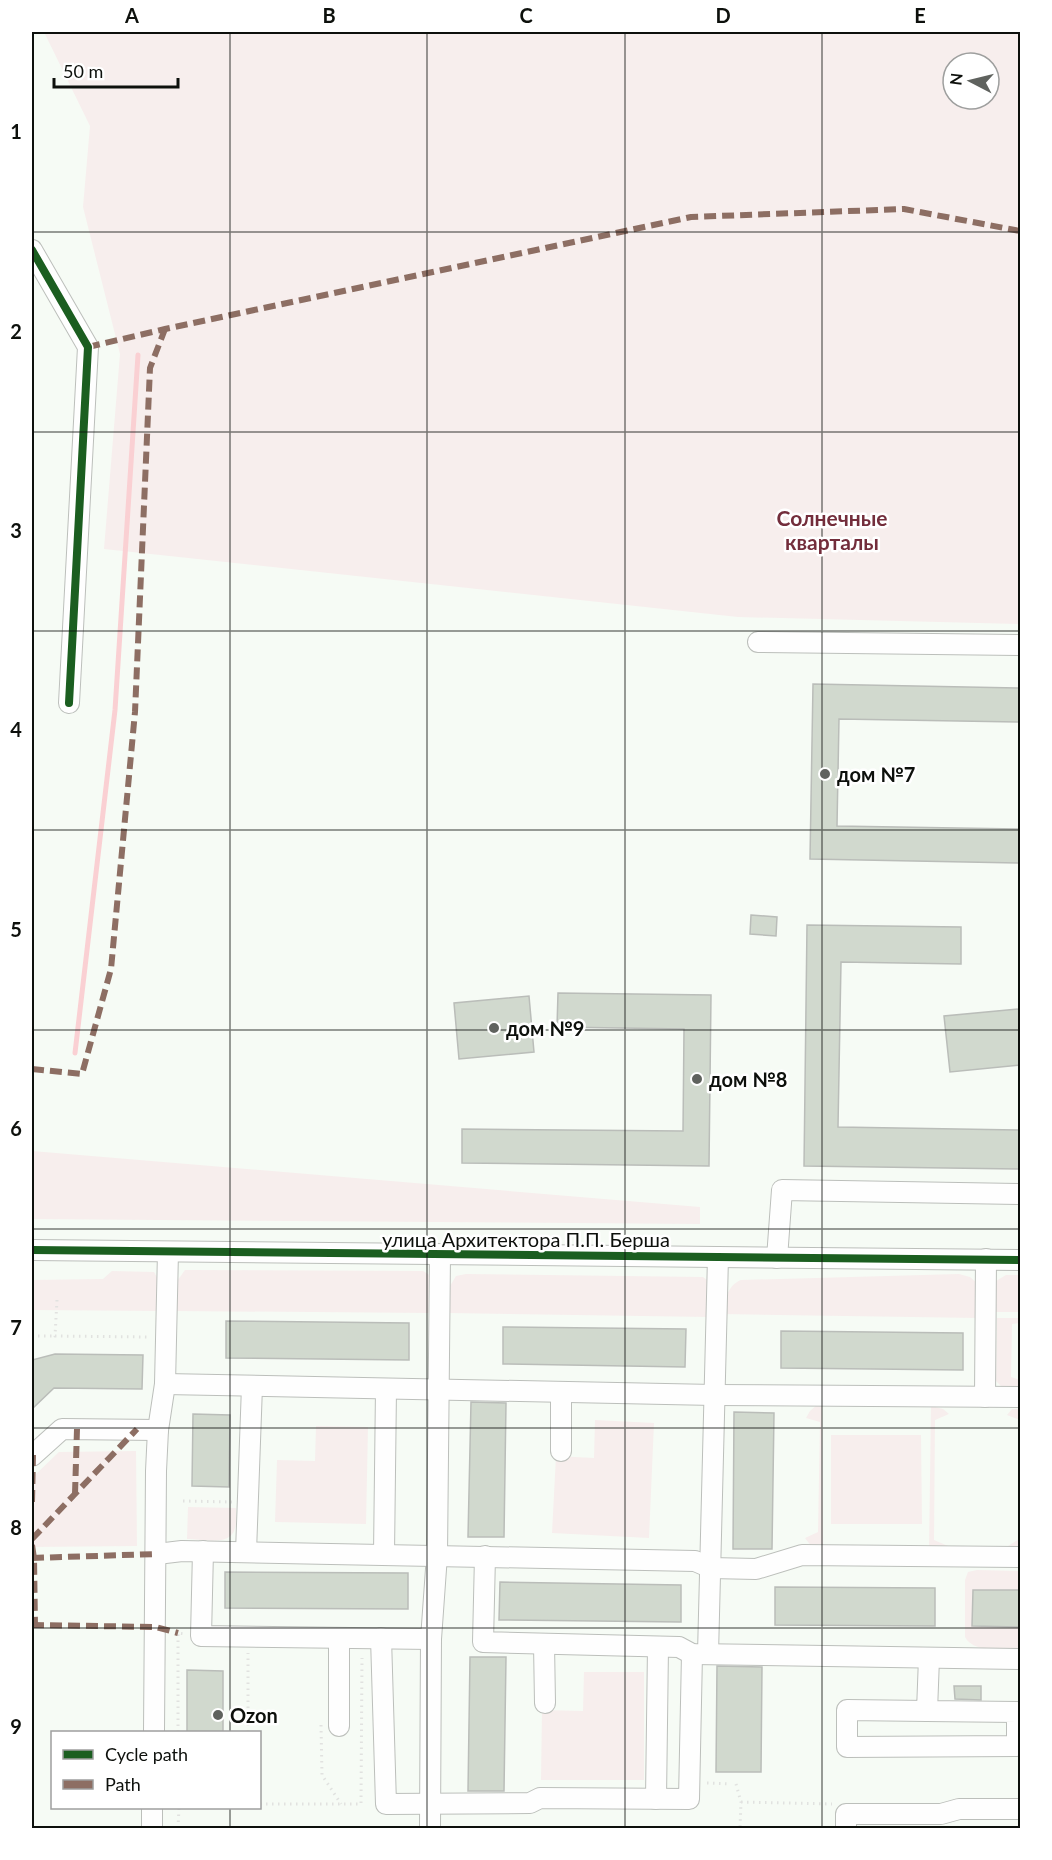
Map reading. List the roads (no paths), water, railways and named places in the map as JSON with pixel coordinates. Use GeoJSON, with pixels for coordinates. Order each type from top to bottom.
{"type":"FeatureCollection","features":[{"type":"Feature","properties":{"kind":"street"},"geometry":{"type":"LineString","coordinates":[[32,250],[88,347],[69,703]]}},
{"type":"Feature","properties":{"kind":"street"},"geometry":{"type":"LineString","coordinates":[[758,642],[1020,645]]}},
{"type":"Feature","properties":{"kind":"street"},"geometry":{"type":"LineString","coordinates":[[777,1258],[782,1190],[1020,1194]]}},
{"type":"Feature","properties":{"kind":"street","name":"улица Архитектора П.П. Берша"},"geometry":{"type":"LineString","coordinates":[[32,1250],[1020,1260]]}},
{"type":"Feature","properties":{"kind":"street"},"geometry":{"type":"LineString","coordinates":[[154,1731],[158,1430],[165,1384],[168,1252]]}},
{"type":"Feature","properties":{"kind":"street"},"geometry":{"type":"LineString","coordinates":[[430,1828],[431,1639],[437,1555],[440,1390],[440,1255]]}},
{"type":"Feature","properties":{"kind":"street"},"geometry":{"type":"LineString","coordinates":[[372,1638],[386,1804],[530,1803],[540,1798],[689,1799],[700,1654],[711,1568],[718,1257]]}},
{"type":"Feature","properties":{"kind":"street"},"geometry":{"type":"LineString","coordinates":[[985,1396],[986,1259]]}},
{"type":"Feature","properties":{"kind":"street"},"geometry":{"type":"LineString","coordinates":[[165,1384],[561,1393],[1020,1397]]}},
{"type":"Feature","properties":{"kind":"street"},"geometry":{"type":"LineString","coordinates":[[246,1552],[252,1386]]}},
{"type":"Feature","properties":{"kind":"street"},"geometry":{"type":"LineString","coordinates":[[384,1554],[386,1389]]}},
{"type":"Feature","properties":{"kind":"street"},"geometry":{"type":"LineString","coordinates":[[561,1393],[561,1451]]}},
{"type":"Feature","properties":{"kind":"street"},"geometry":{"type":"LineString","coordinates":[[32,1456],[62,1429],[158,1430]]}},
{"type":"Feature","properties":{"kind":"street"},"geometry":{"type":"LineString","coordinates":[[156,1554],[203,1551],[485,1556],[694,1562],[711,1568],[756,1569],[802,1555],[1020,1557]]}},
{"type":"Feature","properties":{"kind":"street"},"geometry":{"type":"LineString","coordinates":[[203,1551],[201,1636],[431,1639]]}},
{"type":"Feature","properties":{"kind":"street"},"geometry":{"type":"LineString","coordinates":[[485,1556],[483,1642],[679,1647],[700,1654],[1020,1659]]}},
{"type":"Feature","properties":{"kind":"street"},"geometry":{"type":"LineString","coordinates":[[339,1638],[339,1726]]}},
{"type":"Feature","properties":{"kind":"street"},"geometry":{"type":"LineString","coordinates":[[544,1644],[545,1702]]}},
{"type":"Feature","properties":{"kind":"street"},"geometry":{"type":"LineString","coordinates":[[656,1799],[658,1647]]}},
{"type":"Feature","properties":{"kind":"street"},"geometry":{"type":"LineString","coordinates":[[927,1712],[929,1658]]}},
{"type":"Feature","properties":{"kind":"street"},"geometry":{"type":"LineString","coordinates":[[847,1710],[927,1712],[1017,1712],[1017,1746],[847,1747],[847,1710]]}},
{"type":"Feature","properties":{"kind":"street"},"geometry":{"type":"LineString","coordinates":[[152,1809],[152,1828]]}},
{"type":"Feature","properties":{"kind":"street"},"geometry":{"type":"LineString","coordinates":[[846,1821],[941,1821],[959,1809],[1020,1809]]}},
{"type":"Feature","properties":{"kind":"waterway"},"geometry":{"type":"LineString","coordinates":[[75,1053],[115,710],[138,355]]}},
{"type":"Feature","properties":{"kind":"place","name":"дом №7"},"geometry":{"type":"Point","coordinates":[825,774]}},
{"type":"Feature","properties":{"kind":"place","name":"дом №9"},"geometry":{"type":"Point","coordinates":[494,1028]}},
{"type":"Feature","properties":{"kind":"place","name":"дом №8"},"geometry":{"type":"Point","coordinates":[697,1079]}},
{"type":"Feature","properties":{"kind":"place","name":"Ozon"},"geometry":{"type":"Point","coordinates":[218,1715]}},
{"type":"Feature","properties":{"kind":"district","name":"Солнечные кварталы"},"geometry":{"type":"Point","coordinates":[832,529]}}]}
